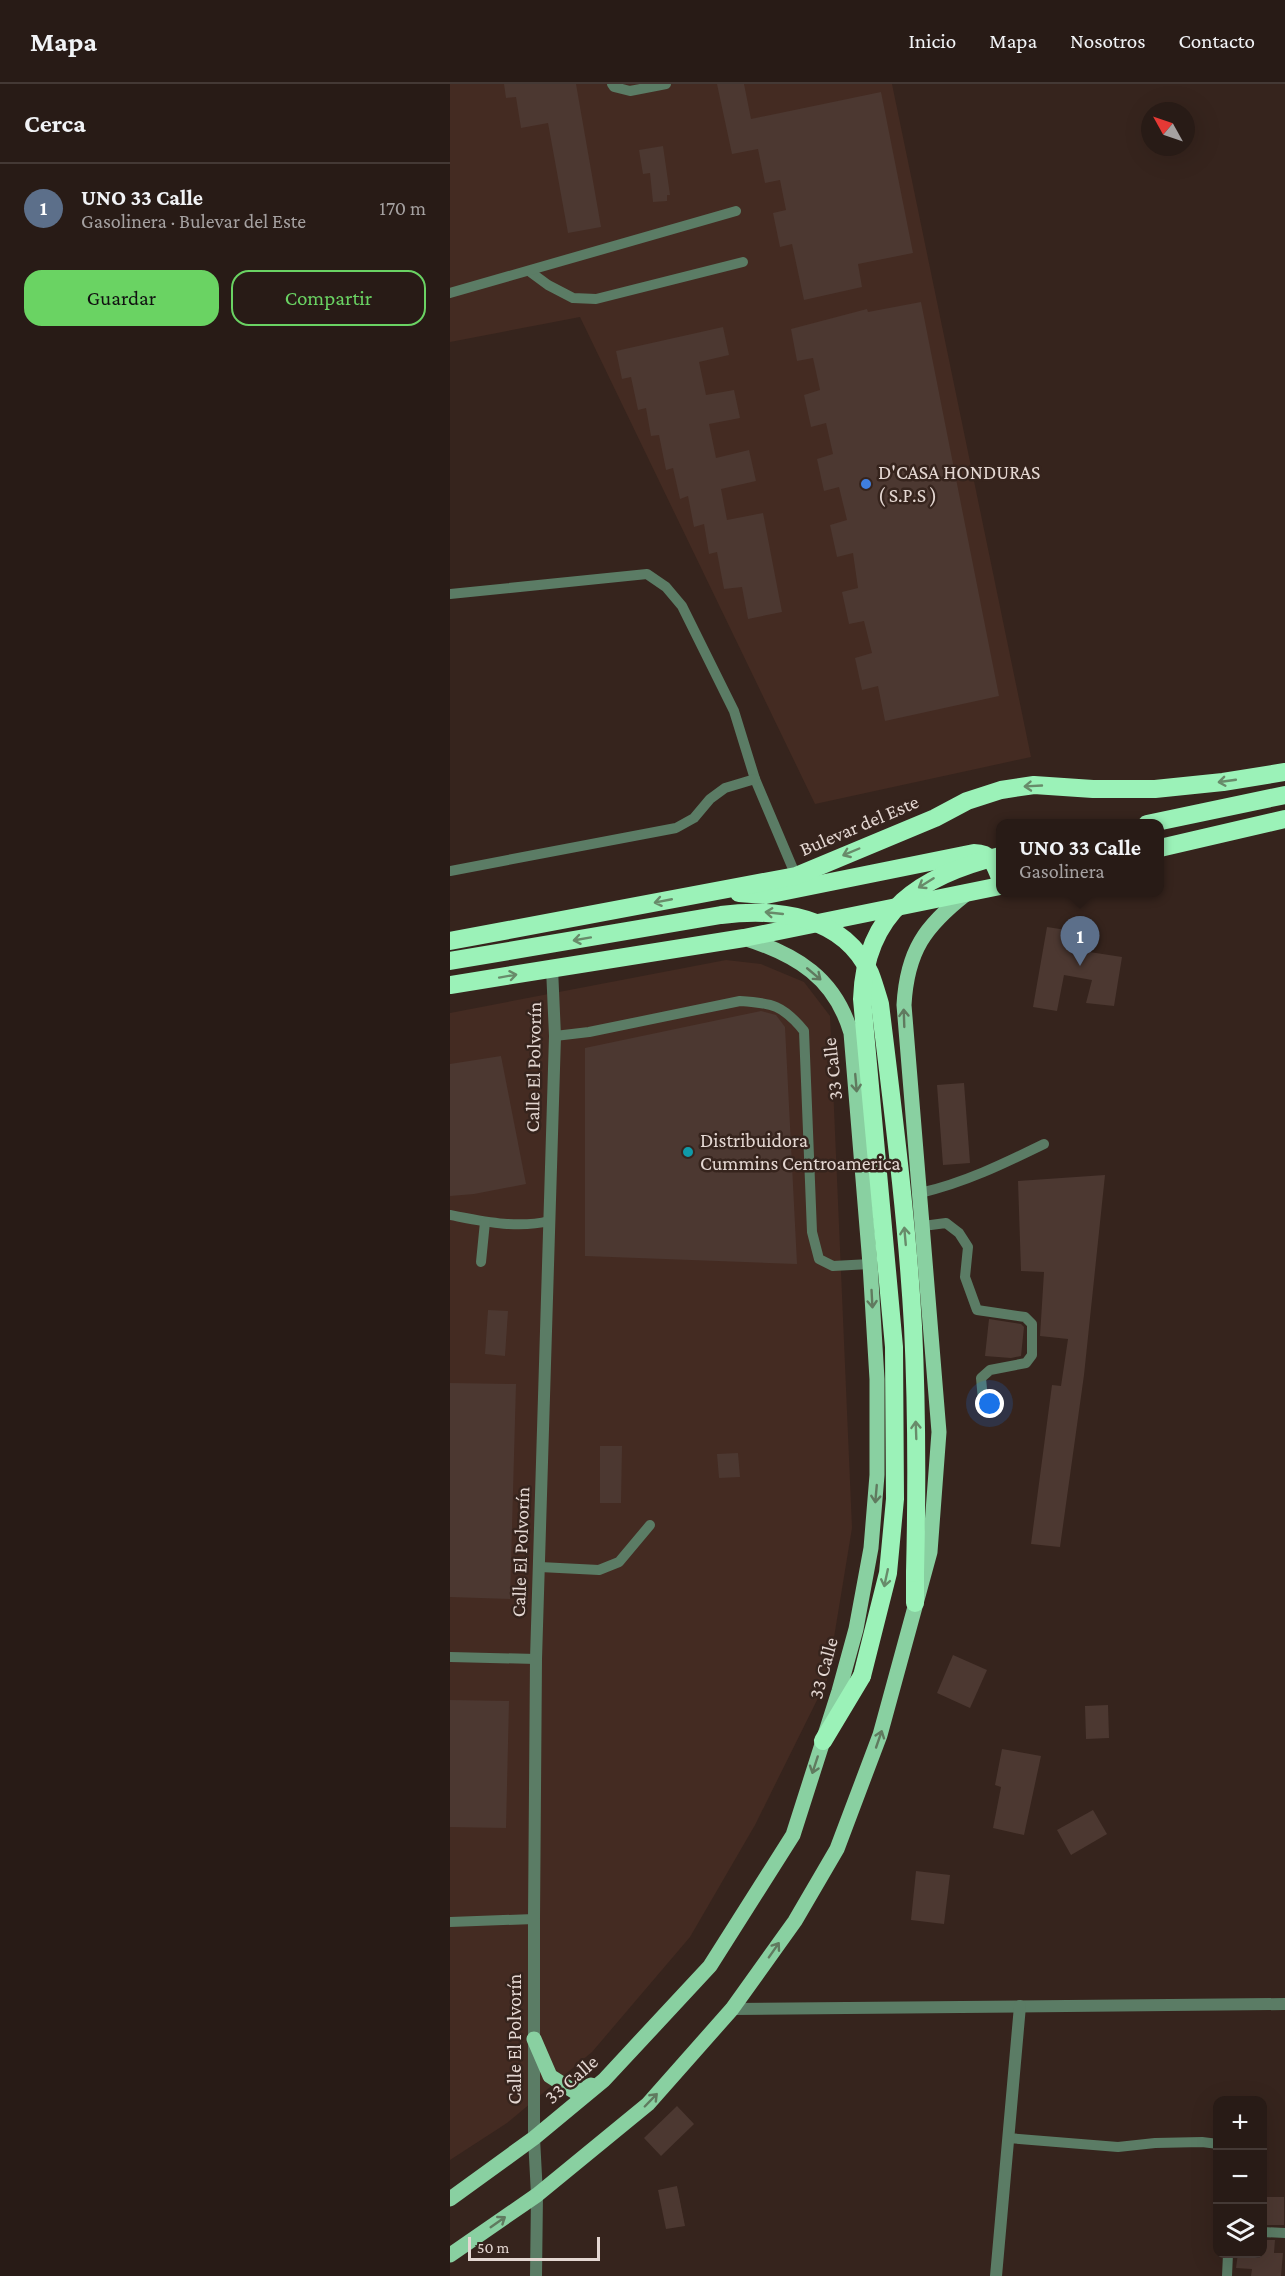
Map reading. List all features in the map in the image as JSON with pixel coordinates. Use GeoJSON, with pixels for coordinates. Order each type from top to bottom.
{"type":"FeatureCollection","features":[{"type":"Feature","properties":{"kind":"highway","name":"Bulevar del Este"},"geometry":{"type":"LineString","coordinates":[[450,941],[796,876],[935,818],[967,801],[1001,790],[1034,785],[1093,789],[1155,789],[1223,782],[1285,772]]}},
{"type":"Feature","properties":{"kind":"highway"},"geometry":{"type":"LineString","coordinates":[[1164,820],[1285,795]]}},
{"type":"Feature","properties":{"kind":"highway"},"geometry":{"type":"LineString","coordinates":[[1164,847],[1285,819]]}},
{"type":"Feature","properties":{"kind":"highway"},"geometry":{"type":"LineString","coordinates":[[714,891],[766,895],[974,853],[992,859],[996,868]]}},
{"type":"Feature","properties":{"kind":"highway"},"geometry":{"type":"LineString","coordinates":[[824,1741],[862,1676],[888,1573],[895,1499],[894,1347],[862,999],[863,976],[876,938],[897,906],[912,893],[945,873],[996,857]]}},
{"type":"Feature","properties":{"kind":"highway"},"geometry":{"type":"LineString","coordinates":[[450,985],[744,938],[996,887]]}},
{"type":"Feature","properties":{"kind":"highway"},"geometry":{"type":"LineString","coordinates":[[450,961],[721,915],[762,912],[802,918],[821,924],[846,941],[858,954],[869,972],[880,1004],[902,1205],[913,1337],[918,1466],[915,1604]]}},
{"type":"Feature","properties":{"kind":"main road"},"geometry":{"type":"LineString","coordinates":[[450,2255],[537,2195],[648,2104],[732,2009],[795,1921],[837,1849],[880,1735],[930,1552],[939,1432],[906,1045],[905,987],[913,954],[929,927],[966,894]]}},
{"type":"Feature","properties":{"kind":"main road","name":"33 Calle"},"geometry":{"type":"LineString","coordinates":[[450,2199],[534,2138],[604,2080],[710,1966],[793,1835],[824,1741],[856,1629],[871,1548],[877,1451],[877,1379],[851,1033],[842,1006],[829,987],[812,970],[779,951],[744,938]]}},
{"type":"Feature","properties":{"kind":"main road"},"geometry":{"type":"LineString","coordinates":[[853,1050],[906,1045]]}},
{"type":"Feature","properties":{"kind":"main road"},"geometry":{"type":"LineString","coordinates":[[534,2039],[550,2076],[575,2092],[604,2080]]}},
{"type":"Feature","properties":{"kind":"street","name":"Calle El Polvorín"},"geometry":{"type":"LineString","coordinates":[[537,2195],[534,2138],[536,1659],[555,1036],[552,968]]}},
{"type":"Feature","properties":{"kind":"street"},"geometry":{"type":"LineString","coordinates":[[732,2009],[1285,2004]]}},
{"type":"Feature","properties":{"kind":"street"},"geometry":{"type":"LineString","coordinates":[[996,2276],[1020,2006]]}},
{"type":"Feature","properties":{"kind":"street"},"geometry":{"type":"LineString","coordinates":[[536,2276],[537,2195]]}},
{"type":"Feature","properties":{"kind":"lane"},"geometry":{"type":"LineString","coordinates":[[612,84],[614,87],[630,91],[666,84]]}},
{"type":"Feature","properties":{"kind":"lane"},"geometry":{"type":"LineString","coordinates":[[450,293],[736,212]]}},
{"type":"Feature","properties":{"kind":"lane"},"geometry":{"type":"LineString","coordinates":[[529,271],[548,285],[573,298],[596,299],[743,262]]}},
{"type":"Feature","properties":{"kind":"lane"},"geometry":{"type":"LineString","coordinates":[[450,594],[647,574],[666,587],[682,606],[734,711],[755,779],[796,876]]}},
{"type":"Feature","properties":{"kind":"lane"},"geometry":{"type":"LineString","coordinates":[[450,871],[675,828],[694,818],[710,800],[725,788],[755,779]]}},
{"type":"Feature","properties":{"kind":"lane"},"geometry":{"type":"LineString","coordinates":[[555,1036],[589,1032],[740,1001],[765,1003],[789,1013],[804,1031],[812,1232],[819,1259],[833,1266],[870,1264]]}},
{"type":"Feature","properties":{"kind":"lane"},"geometry":{"type":"LineString","coordinates":[[920,1193],[984,1173],[1044,1144]]}},
{"type":"Feature","properties":{"kind":"lane"},"geometry":{"type":"LineString","coordinates":[[450,1215],[485,1222],[533,1225],[549,1221]]}},
{"type":"Feature","properties":{"kind":"lane"},"geometry":{"type":"LineString","coordinates":[[482,1262],[485,1222]]}},
{"type":"Feature","properties":{"kind":"lane"},"geometry":{"type":"LineString","coordinates":[[923,1226],[946,1223],[959,1233],[968,1248],[965,1277],[977,1310],[1025,1317],[1032,1324],[1032,1355],[1026,1363],[990,1370],[981,1378],[984,1411]]}},
{"type":"Feature","properties":{"kind":"lane"},"geometry":{"type":"LineString","coordinates":[[540,1567],[598,1570],[619,1562],[650,1525]]}},
{"type":"Feature","properties":{"kind":"lane"},"geometry":{"type":"LineString","coordinates":[[450,1657],[536,1659]]}},
{"type":"Feature","properties":{"kind":"lane"},"geometry":{"type":"LineString","coordinates":[[450,1922],[534,1919]]}},
{"type":"Feature","properties":{"kind":"lane"},"geometry":{"type":"LineString","coordinates":[[1008,2138],[1118,2147],[1155,2143],[1213,2143]]}},
{"type":"Feature","properties":{"kind":"lane"},"geometry":{"type":"LineString","coordinates":[[1267,2232],[1285,2233]]}},
{"type":"Feature","properties":{"kind":"lane"},"geometry":{"type":"LineString","coordinates":[[1227,2276],[1228,2258]]}},
{"type":"Feature","properties":{"kind":"shaded area"},"geometry":{"type":"Polygon","coordinates":[[[450,84],[892,84],[1031,757],[815,804],[580,317],[450,342],[450,84]]]}},
{"type":"Feature","properties":{"kind":"shaded area"},"geometry":{"type":"Polygon","coordinates":[[[726,960],[761,964],[804,982],[830,1016],[852,1528],[827,1680],[755,1825],[690,1937],[592,2052],[507,2123],[450,2160],[450,1013],[726,960]]]}},
{"type":"Feature","properties":{"kind":"building"},"geometry":{"type":"Polygon","coordinates":[[[504,84],[576,84],[601,227],[568,233],[548,123],[521,128],[516,97],[506,98],[504,84]]]}},
{"type":"Feature","properties":{"kind":"building"},"geometry":{"type":"Polygon","coordinates":[[[717,84],[744,84],[751,119],[881,92],[913,253],[858,264],[862,287],[804,300],[792,244],[780,247],[773,213],[786,210],[780,180],[765,183],[758,149],[732,154],[717,84]]]}},
{"type":"Feature","properties":{"kind":"building"},"geometry":{"type":"Polygon","coordinates":[[[663,146],[670,195],[667,195],[667,201],[653,202],[650,173],[643,174],[639,150],[663,146]]]}},
{"type":"Feature","properties":{"kind":"building"},"geometry":{"type":"Polygon","coordinates":[[[921,302],[999,696],[885,721],[878,686],[862,690],[855,658],[872,653],[864,621],[849,624],[842,592],[858,588],[853,553],[837,557],[830,525],[847,520],[839,487],[824,491],[817,459],[833,454],[826,423],[811,427],[804,395],[820,390],[813,358],[797,361],[791,329],[867,309],[868,312],[921,302]]]}},
{"type":"Feature","properties":{"kind":"building"},"geometry":{"type":"Polygon","coordinates":[[[723,327],[729,355],[699,362],[706,395],[734,390],[740,418],[709,424],[716,458],[749,450],[756,481],[721,489],[727,520],[763,513],[782,612],[748,619],[742,587],[724,589],[717,552],[709,554],[704,524],[694,527],[688,496],[680,499],[673,468],[666,470],[659,435],[651,436],[646,408],[638,410],[631,377],[622,379],[616,351],[723,327]]]}},
{"type":"Feature","properties":{"kind":"building"},"geometry":{"type":"Polygon","coordinates":[[[1047,927],[1073,931],[1070,949],[1122,957],[1114,1006],[1086,1003],[1092,980],[1064,975],[1057,1011],[1033,1007],[1047,927]]]}},
{"type":"Feature","properties":{"kind":"building","name":"Distribuidora Cummins Centroamerica"},"geometry":{"type":"Polygon","coordinates":[[[761,1011],[776,1015],[785,1027],[797,1264],[585,1256],[585,1048],[761,1011]]]}},
{"type":"Feature","properties":{"kind":"building"},"geometry":{"type":"Polygon","coordinates":[[[501,1056],[526,1184],[450,1196],[450,1064],[501,1056]]]}},
{"type":"Feature","properties":{"kind":"building"},"geometry":{"type":"Polygon","coordinates":[[[964,1083],[970,1163],[943,1165],[937,1085],[964,1083]]]}},
{"type":"Feature","properties":{"kind":"building"},"geometry":{"type":"Polygon","coordinates":[[[1105,1175],[1084,1375],[1060,1547],[1031,1544],[1052,1385],[1061,1386],[1068,1339],[1040,1336],[1044,1272],[1021,1271],[1018,1181],[1105,1175]]]}},
{"type":"Feature","properties":{"kind":"building"},"geometry":{"type":"Polygon","coordinates":[[[488,1310],[508,1311],[505,1356],[485,1354],[488,1310]]]}},
{"type":"Feature","properties":{"kind":"building"},"geometry":{"type":"Polygon","coordinates":[[[989,1319],[1021,1324],[1024,1327],[1021,1356],[1011,1358],[985,1356],[989,1319]]]}},
{"type":"Feature","properties":{"kind":"building"},"geometry":{"type":"Polygon","coordinates":[[[450,1383],[516,1384],[510,1599],[450,1597],[450,1383]]]}},
{"type":"Feature","properties":{"kind":"building"},"geometry":{"type":"Polygon","coordinates":[[[600,1446],[622,1446],[621,1503],[600,1503],[600,1446]]]}},
{"type":"Feature","properties":{"kind":"building"},"geometry":{"type":"Polygon","coordinates":[[[738,1453],[740,1477],[719,1478],[717,1454],[738,1453]]]}},
{"type":"Feature","properties":{"kind":"building"},"geometry":{"type":"Polygon","coordinates":[[[953,1655],[987,1670],[970,1708],[937,1693],[953,1655]]]}},
{"type":"Feature","properties":{"kind":"building"},"geometry":{"type":"Polygon","coordinates":[[[450,1700],[509,1701],[506,1828],[450,1827],[450,1700]]]}},
{"type":"Feature","properties":{"kind":"building"},"geometry":{"type":"Polygon","coordinates":[[[1108,1705],[1109,1738],[1086,1739],[1085,1706],[1108,1705]]]}},
{"type":"Feature","properties":{"kind":"building"},"geometry":{"type":"Polygon","coordinates":[[[1002,1749],[1041,1756],[1024,1835],[993,1828],[1001,1787],[995,1785],[1002,1749]]]}},
{"type":"Feature","properties":{"kind":"building"},"geometry":{"type":"Polygon","coordinates":[[[1093,1810],[1107,1834],[1071,1855],[1057,1830],[1093,1810]]]}},
{"type":"Feature","properties":{"kind":"building"},"geometry":{"type":"Polygon","coordinates":[[[916,1871],[950,1875],[944,1924],[911,1920],[916,1871]]]}},
{"type":"Feature","properties":{"kind":"building"},"geometry":{"type":"Polygon","coordinates":[[[677,2106],[694,2124],[661,2156],[644,2138],[677,2106]]]}},
{"type":"Feature","properties":{"kind":"building"},"geometry":{"type":"Polygon","coordinates":[[[677,2186],[685,2226],[666,2229],[658,2190],[677,2186]]]}},
{"type":"Feature","properties":{"kind":"building"},"geometry":{"type":"Polygon","coordinates":[[[1267,2197],[1284,2197],[1284,2225],[1267,2225],[1267,2197]]]}},
{"type":"Feature","properties":{"kind":"building"},"geometry":{"type":"Polygon","coordinates":[[[1267,2240],[1275,2240],[1274,2253],[1283,2253],[1281,2276],[1251,2276],[1252,2269],[1236,2268],[1237,2258],[1267,2258],[1267,2240]]]}},
{"type":"Feature","properties":{"kind":"place","name":"D'CASA HONDURAS ( S.P.S )"},"geometry":{"type":"Point","coordinates":[866,484]}},
{"type":"Feature","properties":{"kind":"place","name":"UNO 33 Calle"},"geometry":{"type":"Point","coordinates":[1080,966]}},
{"type":"Feature","properties":{"kind":"place","name":"Distribuidora Cummins Centroamerica"},"geometry":{"type":"Point","coordinates":[688,1152]}}]}
